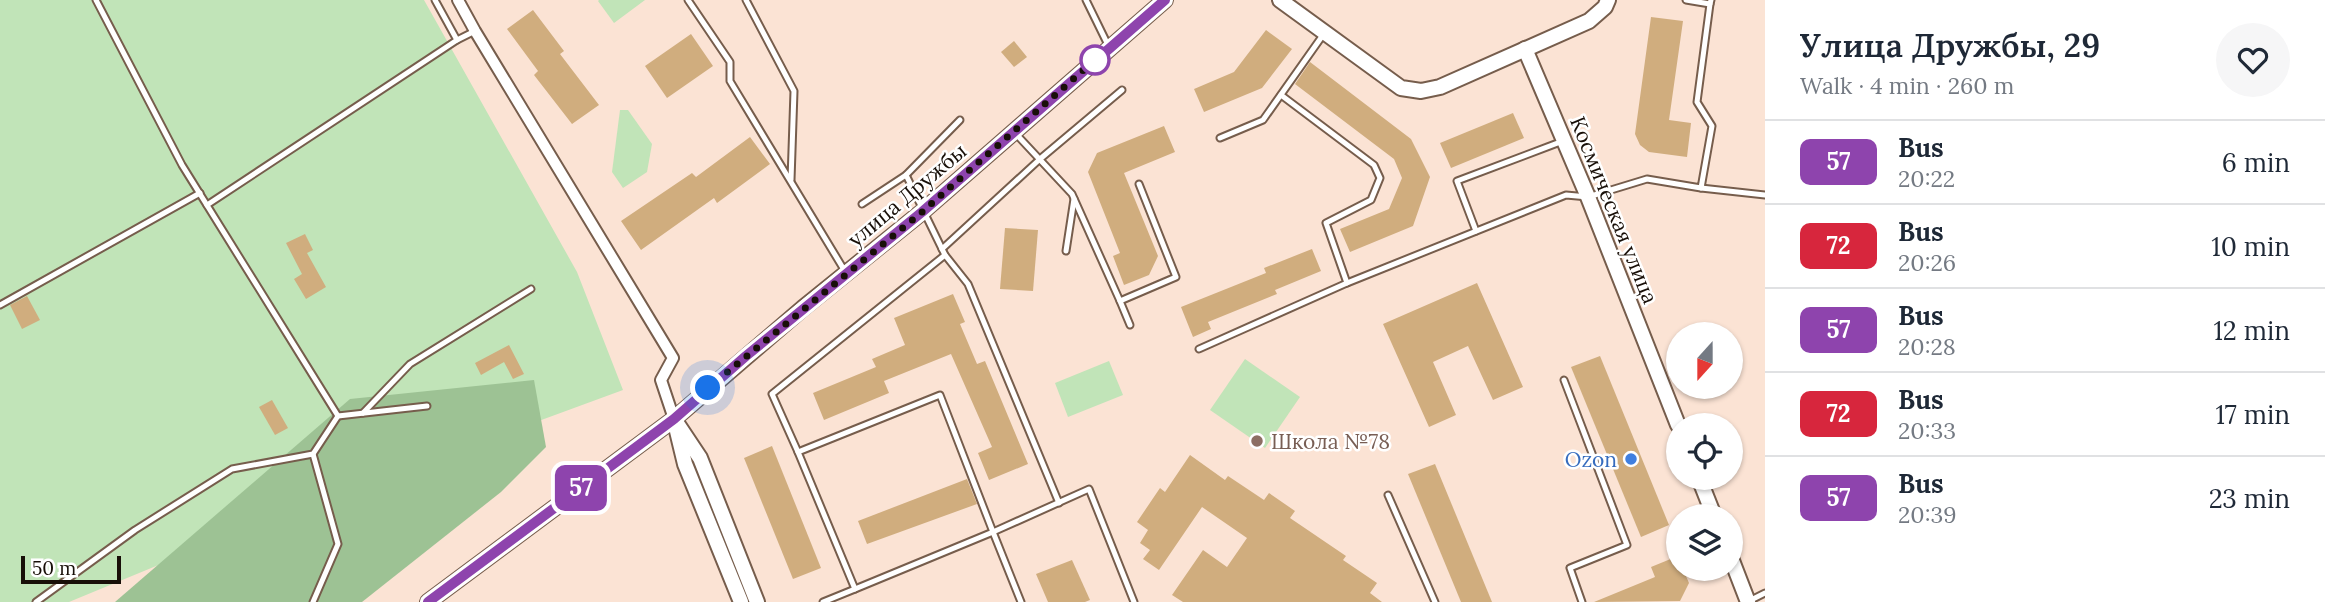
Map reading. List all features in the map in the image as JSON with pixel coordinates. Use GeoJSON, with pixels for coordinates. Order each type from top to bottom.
{"type":"FeatureCollection","features":[{"type":"Feature","properties":{"kind":"street"},"geometry":{"type":"LineString","coordinates":[[458,0],[673,358],[661,380],[685,464],[741,602]]}},
{"type":"Feature","properties":{"kind":"street","name":"улица Дружбы"},"geometry":{"type":"LineString","coordinates":[[428,602],[674,419],[922,212],[1165,0]]}},
{"type":"Feature","properties":{"kind":"street"},"geometry":{"type":"LineString","coordinates":[[1280,0],[1401,88],[1421,91],[1440,87],[1589,21],[1605,7],[1608,0]]}},
{"type":"Feature","properties":{"kind":"street","name":"Космическая улица"},"geometry":{"type":"LineString","coordinates":[[1525,49],[1588,197],[1673,413]]}},
{"type":"Feature","properties":{"kind":"street"},"geometry":{"type":"LineString","coordinates":[[674,419],[700,458],[757,602]]}},
{"type":"Feature","properties":{"kind":"street"},"geometry":{"type":"LineString","coordinates":[[1739,581],[1747,602]]}},
{"type":"Feature","properties":{"kind":"lane"},"geometry":{"type":"LineString","coordinates":[[96,0],[182,164],[338,416]]}},
{"type":"Feature","properties":{"kind":"lane"},"geometry":{"type":"LineString","coordinates":[[435,0],[457,40]]}},
{"type":"Feature","properties":{"kind":"lane"},"geometry":{"type":"LineString","coordinates":[[688,0],[730,62],[730,81],[846,273]]}},
{"type":"Feature","properties":{"kind":"lane"},"geometry":{"type":"LineString","coordinates":[[746,0],[794,91],[791,180]]}},
{"type":"Feature","properties":{"kind":"lane"},"geometry":{"type":"LineString","coordinates":[[1086,0],[1109,47]]}},
{"type":"Feature","properties":{"kind":"lane"},"geometry":{"type":"LineString","coordinates":[[1686,0],[1711,2],[1697,102],[1712,127],[1701,188]]}},
{"type":"Feature","properties":{"kind":"lane"},"geometry":{"type":"LineString","coordinates":[[206,205],[457,40],[475,31]]}},
{"type":"Feature","properties":{"kind":"lane"},"geometry":{"type":"LineString","coordinates":[[1220,138],[1263,120],[1325,33]]}},
{"type":"Feature","properties":{"kind":"lane"},"geometry":{"type":"LineString","coordinates":[[855,589],[772,394],[943,252],[1040,159],[1122,90]]}},
{"type":"Feature","properties":{"kind":"lane"},"geometry":{"type":"LineString","coordinates":[[1281,95],[1374,165],[1380,178],[1371,200],[1326,223],[1347,283]]}},
{"type":"Feature","properties":{"kind":"lane"},"geometry":{"type":"LineString","coordinates":[[862,204],[906,175],[960,120]]}},
{"type":"Feature","properties":{"kind":"lane"},"geometry":{"type":"LineString","coordinates":[[1015,132],[1072,194],[1130,325]]}},
{"type":"Feature","properties":{"kind":"lane"},"geometry":{"type":"LineString","coordinates":[[1476,231],[1457,181],[1563,141]]}},
{"type":"Feature","properties":{"kind":"lane"},"geometry":{"type":"LineString","coordinates":[[906,175],[943,252],[968,284],[1059,503]]}},
{"type":"Feature","properties":{"kind":"lane"},"geometry":{"type":"LineString","coordinates":[[1199,349],[1347,283],[1566,195],[1588,197],[1647,180],[1765,195]]}},
{"type":"Feature","properties":{"kind":"lane"},"geometry":{"type":"LineString","coordinates":[[1120,301],[1176,277],[1139,184]]}},
{"type":"Feature","properties":{"kind":"lane"},"geometry":{"type":"LineString","coordinates":[[0,305],[200,193]]}},
{"type":"Feature","properties":{"kind":"lane"},"geometry":{"type":"LineString","coordinates":[[1066,251],[1074,200]]}},
{"type":"Feature","properties":{"kind":"lane"},"geometry":{"type":"LineString","coordinates":[[363,413],[410,364],[530,289]]}},
{"type":"Feature","properties":{"kind":"lane"},"geometry":{"type":"LineString","coordinates":[[1564,380],[1627,545],[1570,568],[1582,602]]}},
{"type":"Feature","properties":{"kind":"lane"},"geometry":{"type":"LineString","coordinates":[[798,452],[940,395],[1021,602]]}},
{"type":"Feature","properties":{"kind":"lane"},"geometry":{"type":"LineString","coordinates":[[36,602],[135,530],[232,469],[313,454],[338,416],[427,406]]}},
{"type":"Feature","properties":{"kind":"lane"},"geometry":{"type":"LineString","coordinates":[[313,454],[338,544],[313,602]]}},
{"type":"Feature","properties":{"kind":"lane"},"geometry":{"type":"LineString","coordinates":[[822,602],[993,532],[1089,489],[1134,602]]}},
{"type":"Feature","properties":{"kind":"lane"},"geometry":{"type":"LineString","coordinates":[[1388,495],[1435,602]]}},
{"type":"Feature","properties":{"kind":"lane"},"geometry":{"type":"LineString","coordinates":[[1747,602],[1765,593]]}},
{"type":"Feature","properties":{"kind":"green space"},"geometry":{"type":"Polygon","coordinates":[[[0,0],[424,0],[577,272],[623,390],[248,528],[69,602],[0,602],[0,0]]]}},
{"type":"Feature","properties":{"kind":"green space"},"geometry":{"type":"Polygon","coordinates":[[[599,0],[645,0],[614,23],[599,0]]]}},
{"type":"Feature","properties":{"kind":"green space"},"geometry":{"type":"Polygon","coordinates":[[[620,110],[628,110],[652,144],[647,172],[623,188],[612,172],[620,110]]]}},
{"type":"Feature","properties":{"kind":"green space"},"geometry":{"type":"Polygon","coordinates":[[[1245,359],[1300,397],[1265,448],[1210,410],[1245,359]]]}},
{"type":"Feature","properties":{"kind":"green space"},"geometry":{"type":"Polygon","coordinates":[[[1109,361],[1123,395],[1068,417],[1055,383],[1109,361]]]}},
{"type":"Feature","properties":{"kind":"green space"},"geometry":{"type":"Polygon","coordinates":[[[534,380],[546,447],[501,492],[362,602],[115,602],[350,399],[534,380]]]}},
{"type":"Feature","properties":{"kind":"building"},"geometry":{"type":"Polygon","coordinates":[[[533,10],[564,51],[560,54],[599,105],[572,124],[534,75],[538,71],[507,29],[533,10]]]}},
{"type":"Feature","properties":{"kind":"building"},"geometry":{"type":"Polygon","coordinates":[[[1651,17],[1683,21],[1669,120],[1691,123],[1687,157],[1649,152],[1640,145],[1635,134],[1651,17]]]}},
{"type":"Feature","properties":{"kind":"building"},"geometry":{"type":"Polygon","coordinates":[[[1266,30],[1292,49],[1262,88],[1204,112],[1194,89],[1234,72],[1266,30]]]}},
{"type":"Feature","properties":{"kind":"building"},"geometry":{"type":"Polygon","coordinates":[[[691,34],[713,66],[667,98],[645,66],[691,34]]]}},
{"type":"Feature","properties":{"kind":"building"},"geometry":{"type":"Polygon","coordinates":[[[1014,41],[1027,57],[1014,67],[1001,52],[1014,41]]]}},
{"type":"Feature","properties":{"kind":"building"},"geometry":{"type":"Polygon","coordinates":[[[1310,62],[1411,139],[1430,177],[1413,226],[1350,252],[1340,229],[1389,209],[1402,178],[1394,159],[1295,84],[1310,62]]]}},
{"type":"Feature","properties":{"kind":"building"},"geometry":{"type":"Polygon","coordinates":[[[1513,113],[1524,138],[1451,168],[1440,143],[1513,113]]]}},
{"type":"Feature","properties":{"kind":"building"},"geometry":{"type":"Polygon","coordinates":[[[1164,126],[1175,152],[1124,173],[1158,256],[1149,275],[1124,285],[1113,256],[1120,253],[1088,172],[1097,153],[1164,126]]]}},
{"type":"Feature","properties":{"kind":"building"},"geometry":{"type":"Polygon","coordinates":[[[750,137],[770,164],[717,203],[714,198],[641,250],[621,221],[692,173],[696,177],[750,137]]]}},
{"type":"Feature","properties":{"kind":"building"},"geometry":{"type":"Polygon","coordinates":[[[1005,228],[1038,230],[1033,291],[1000,289],[1005,228]]]}},
{"type":"Feature","properties":{"kind":"building"},"geometry":{"type":"Polygon","coordinates":[[[305,234],[313,250],[307,253],[326,287],[306,299],[294,279],[302,274],[286,243],[305,234]]]}},
{"type":"Feature","properties":{"kind":"building"},"geometry":{"type":"Polygon","coordinates":[[[1312,249],[1321,271],[1275,290],[1277,294],[1208,322],[1211,329],[1193,337],[1181,307],[1266,273],[1264,268],[1312,249]]]}},
{"type":"Feature","properties":{"kind":"building"},"geometry":{"type":"Polygon","coordinates":[[[1477,283],[1523,387],[1493,400],[1468,346],[1433,362],[1456,415],[1429,427],[1383,324],[1477,283]]]}},
{"type":"Feature","properties":{"kind":"building"},"geometry":{"type":"Polygon","coordinates":[[[953,294],[965,322],[960,324],[977,364],[985,361],[1028,464],[989,480],[978,453],[992,447],[951,354],[884,381],[889,393],[824,420],[813,393],[876,367],[872,359],[905,345],[894,318],[953,294]]]}},
{"type":"Feature","properties":{"kind":"building"},"geometry":{"type":"Polygon","coordinates":[[[27,296],[40,320],[22,329],[10,305],[27,296]]]}},
{"type":"Feature","properties":{"kind":"building"},"geometry":{"type":"Polygon","coordinates":[[[509,345],[524,374],[513,379],[504,362],[481,375],[475,363],[509,345]]]}},
{"type":"Feature","properties":{"kind":"building"},"geometry":{"type":"Polygon","coordinates":[[[1600,356],[1666,518],[1666,526],[1641,537],[1571,367],[1600,356]]]}},
{"type":"Feature","properties":{"kind":"building"},"geometry":{"type":"Polygon","coordinates":[[[272,400],[288,428],[275,435],[259,407],[272,400]]]}},
{"type":"Feature","properties":{"kind":"building"},"geometry":{"type":"Polygon","coordinates":[[[772,446],[821,568],[793,579],[744,458],[772,446]]]}},
{"type":"Feature","properties":{"kind":"building"},"geometry":{"type":"Polygon","coordinates":[[[1190,455],[1225,480],[1228,476],[1264,500],[1269,493],[1295,511],[1290,518],[1346,556],[1343,560],[1377,583],[1370,593],[1382,602],[1183,602],[1172,595],[1203,550],[1227,567],[1247,538],[1202,507],[1159,570],[1143,559],[1150,550],[1140,543],[1148,530],[1137,522],[1160,488],[1165,492],[1190,455]]]}},
{"type":"Feature","properties":{"kind":"building"},"geometry":{"type":"Polygon","coordinates":[[[1435,464],[1492,602],[1461,602],[1408,474],[1435,464]]]}},
{"type":"Feature","properties":{"kind":"building"},"geometry":{"type":"Polygon","coordinates":[[[967,479],[977,504],[867,544],[858,521],[967,479]]]}},
{"type":"Feature","properties":{"kind":"building"},"geometry":{"type":"Polygon","coordinates":[[[1072,560],[1090,600],[1048,602],[1036,574],[1072,560]]]}},
{"type":"Feature","properties":{"kind":"building"},"geometry":{"type":"Polygon","coordinates":[[[1666,561],[1666,581],[1688,581],[1680,601],[1594,602],[1655,577],[1651,567],[1666,561]]]}},
{"type":"Feature","properties":{"kind":"bus line","name":"57"},"geometry":{"type":"LineString","coordinates":[[428,602],[674,419],[746,356],[922,212],[1165,0]]}},
{"type":"Feature","properties":{"kind":"place","name":"Школа №78"},"geometry":{"type":"Point","coordinates":[1257,441]}},
{"type":"Feature","properties":{"kind":"place","name":"Ozon"},"geometry":{"type":"Point","coordinates":[1631,459]}},
{"type":"Feature","properties":{"kind":"route"},"geometry":{"type":"LineString","coordinates":[[708,388],[922,212],[1095,60]]}}]}
